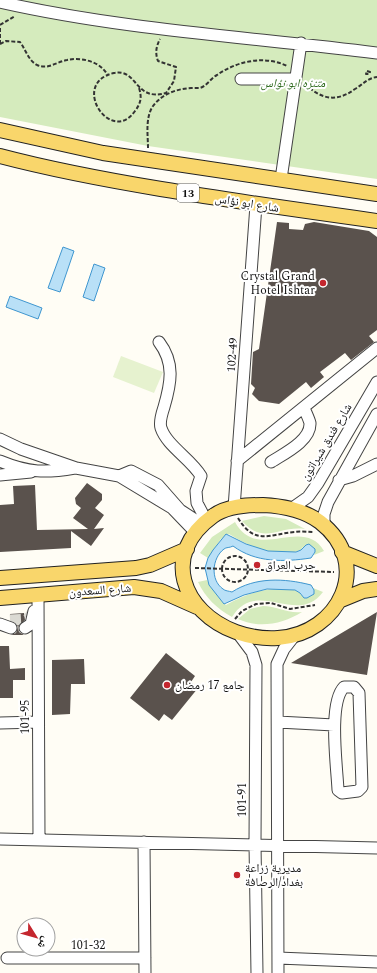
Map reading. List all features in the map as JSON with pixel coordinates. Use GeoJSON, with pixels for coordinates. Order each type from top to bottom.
{"type":"FeatureCollection","features":[{"type":"Feature","properties":{"kind":"main road","name":"13"},"geometry":{"type":"LineString","coordinates":[[0,130],[103,153],[377,194]]}},
{"type":"Feature","properties":{"kind":"main road","name":"شارع ابو نؤاس"},"geometry":{"type":"LineString","coordinates":[[0,156],[91,177],[256,205],[377,221]]}},
{"type":"Feature","properties":{"kind":"main road"},"geometry":{"type":"LineString","coordinates":[[263,504],[290,509],[312,518],[319,529],[334,538],[342,552],[347,576],[341,600],[322,622],[296,635],[267,639],[247,636],[236,626],[220,625],[197,607],[187,591],[182,571],[187,549],[202,527],[214,516],[236,513],[263,504]]}},
{"type":"Feature","properties":{"kind":"main road","name":"شارع السعدون"},"geometry":{"type":"LineString","coordinates":[[0,578],[136,568],[150,565],[187,549]]}},
{"type":"Feature","properties":{"kind":"main road"},"geometry":{"type":"LineString","coordinates":[[342,552],[377,566]]}},
{"type":"Feature","properties":{"kind":"main road","name":"شارع السعدون"},"geometry":{"type":"LineString","coordinates":[[0,598],[134,587],[148,588],[174,596],[197,607]]}},
{"type":"Feature","properties":{"kind":"main road"},"geometry":{"type":"LineString","coordinates":[[341,600],[362,591],[377,589]]}},
{"type":"Feature","properties":{"kind":"street"},"geometry":{"type":"LineString","coordinates":[[0,2],[47,13],[166,29],[301,43],[377,53]]}},
{"type":"Feature","properties":{"kind":"street"},"geometry":{"type":"LineString","coordinates":[[281,179],[301,43]]}},
{"type":"Feature","properties":{"kind":"street"},"geometry":{"type":"LineString","coordinates":[[242,79],[297,76]]}},
{"type":"Feature","properties":{"kind":"street","name":"102-49"},"geometry":{"type":"LineString","coordinates":[[236,513],[237,461],[256,205]]}},
{"type":"Feature","properties":{"kind":"street"},"geometry":{"type":"LineString","coordinates":[[159,342],[167,352],[171,370],[160,427],[166,438],[195,467],[201,476],[196,491],[202,527]]}},
{"type":"Feature","properties":{"kind":"street"},"geometry":{"type":"LineString","coordinates":[[237,461],[377,348]]}},
{"type":"Feature","properties":{"kind":"street","name":"شارع فندق شيراتون"},"geometry":{"type":"LineString","coordinates":[[290,509],[308,497],[377,382]]}},
{"type":"Feature","properties":{"kind":"street"},"geometry":{"type":"LineString","coordinates":[[271,462],[303,439],[308,432],[310,423],[304,408]]}},
{"type":"Feature","properties":{"kind":"street"},"geometry":{"type":"LineString","coordinates":[[319,529],[328,502],[339,480],[377,414]]}},
{"type":"Feature","properties":{"kind":"street"},"geometry":{"type":"LineString","coordinates":[[0,439],[76,468],[119,476],[168,502],[202,527]]}},
{"type":"Feature","properties":{"kind":"street"},"geometry":{"type":"LineString","coordinates":[[343,439],[358,447]]}},
{"type":"Feature","properties":{"kind":"street"},"geometry":{"type":"LineString","coordinates":[[0,461],[35,471],[51,472],[76,468]]}},
{"type":"Feature","properties":{"kind":"street"},"geometry":{"type":"LineString","coordinates":[[339,480],[354,476],[377,464]]}},
{"type":"Feature","properties":{"kind":"street"},"geometry":{"type":"LineString","coordinates":[[0,475],[17,475],[35,471]]}},
{"type":"Feature","properties":{"kind":"street"},"geometry":{"type":"LineString","coordinates":[[25,628],[32,622],[38,595]]}},
{"type":"Feature","properties":{"kind":"street","name":"101-95"},"geometry":{"type":"LineString","coordinates":[[38,595],[39,839]]}},
{"type":"Feature","properties":{"kind":"street","name":"101-91"},"geometry":{"type":"LineString","coordinates":[[236,626],[252,652],[256,665],[255,844],[257,973]]}},
{"type":"Feature","properties":{"kind":"street"},"geometry":{"type":"LineString","coordinates":[[278,973],[277,664],[284,649],[296,635]]}},
{"type":"Feature","properties":{"kind":"street"},"geometry":{"type":"LineString","coordinates":[[344,687],[354,687],[359,693],[362,787],[358,792],[342,792],[338,790],[334,725],[336,700],[339,692],[344,687]]}},
{"type":"Feature","properties":{"kind":"street"},"geometry":{"type":"LineString","coordinates":[[0,723],[38,722]]}},
{"type":"Feature","properties":{"kind":"street"},"geometry":{"type":"LineString","coordinates":[[278,722],[334,725]]}},
{"type":"Feature","properties":{"kind":"street"},"geometry":{"type":"LineString","coordinates":[[0,839],[278,844],[377,848]]}},
{"type":"Feature","properties":{"kind":"street"},"geometry":{"type":"LineString","coordinates":[[144,842],[145,973]]}},
{"type":"Feature","properties":{"kind":"street","name":"101-32"},"geometry":{"type":"LineString","coordinates":[[7,958],[145,958]]}},
{"type":"Feature","properties":{"kind":"street"},"geometry":{"type":"LineString","coordinates":[[278,958],[377,962]]}},
{"type":"Feature","properties":{"kind":"path"},"geometry":{"type":"LineString","coordinates":[[16,14],[0,27],[0,44],[6,41],[20,42],[31,60],[41,66],[48,67],[67,60],[82,59],[97,64],[103,68],[108,76]]}},
{"type":"Feature","properties":{"kind":"path"},"geometry":{"type":"LineString","coordinates":[[148,150],[147,134],[150,112],[174,81],[176,67],[158,61],[156,56],[156,48],[166,29]]}},
{"type":"Feature","properties":{"kind":"path"},"geometry":{"type":"LineString","coordinates":[[139,88],[141,98],[139,106],[133,114],[125,120],[119,121],[107,118],[95,105],[93,96],[99,82],[108,76],[122,73],[129,76],[139,88],[147,94],[160,95],[190,88],[200,88],[216,75],[236,65],[247,62],[273,61],[297,76],[315,92],[325,97],[346,94],[370,78],[377,77]]}},
{"type":"Feature","properties":{"kind":"path"},"geometry":{"type":"LineString","coordinates":[[369,74],[370,78]]}},
{"type":"Feature","properties":{"kind":"path"},"geometry":{"type":"LineString","coordinates":[[236,513],[246,530],[263,537],[319,529]]}},
{"type":"Feature","properties":{"kind":"path"},"geometry":{"type":"LineString","coordinates":[[235,556],[242,557],[246,562],[248,569],[246,576],[235,582],[224,576],[222,569],[223,562],[228,557],[235,556]]}},
{"type":"Feature","properties":{"kind":"path"},"geometry":{"type":"LineString","coordinates":[[194,568],[334,572]]}},
{"type":"Feature","properties":{"kind":"path"},"geometry":{"type":"LineString","coordinates":[[236,626],[242,610],[256,604],[271,603],[290,609],[315,606]]}},
{"type":"Feature","properties":{"kind":"green space","name":"متنزه ابو نؤاس"},"geometry":{"type":"Polygon","coordinates":[[[0,0],[377,0],[377,179],[148,146],[0,117],[0,0]]]}},
{"type":"Feature","properties":{"kind":"green space"},"geometry":{"type":"Polygon","coordinates":[[[121,356],[163,372],[154,393],[113,377],[121,356]]]}},
{"type":"Feature","properties":{"kind":"green space"},"geometry":{"type":"Polygon","coordinates":[[[264,516],[286,519],[305,529],[272,533],[257,532],[242,521],[264,516]]]}},
{"type":"Feature","properties":{"kind":"green space"},"geometry":{"type":"Polygon","coordinates":[[[235,522],[244,534],[255,539],[267,540],[304,537],[315,541],[324,551],[314,555],[315,552],[303,547],[301,550],[292,552],[273,552],[254,547],[229,534],[221,539],[208,558],[200,553],[212,537],[235,522]]]}},
{"type":"Feature","properties":{"kind":"green space"},"geometry":{"type":"Polygon","coordinates":[[[207,580],[226,605],[256,592],[271,589],[294,590],[299,592],[301,595],[314,590],[313,588],[323,592],[313,601],[301,605],[253,601],[242,606],[232,617],[216,606],[204,593],[198,582],[207,580]]]}},
{"type":"Feature","properties":{"kind":"green space"},"geometry":{"type":"Polygon","coordinates":[[[263,606],[292,612],[302,612],[287,620],[271,624],[254,624],[238,619],[250,609],[263,606]]]}},
{"type":"Feature","properties":{"kind":"water"},"geometry":{"type":"Polygon","coordinates":[[[63,247],[74,251],[60,292],[48,288],[63,247]]]}},
{"type":"Feature","properties":{"kind":"water"},"geometry":{"type":"Polygon","coordinates":[[[94,264],[105,268],[94,301],[83,297],[94,264]]]}},
{"type":"Feature","properties":{"kind":"water"},"geometry":{"type":"Polygon","coordinates":[[[10,296],[42,308],[38,319],[6,307],[10,296]]]}},
{"type":"Feature","properties":{"kind":"water"},"geometry":{"type":"Polygon","coordinates":[[[226,534],[246,544],[268,551],[296,552],[309,544],[315,549],[315,552],[311,558],[270,560],[251,556],[233,546],[226,548],[217,558],[214,569],[216,580],[224,590],[232,592],[241,587],[260,581],[280,580],[311,585],[314,590],[314,594],[304,598],[295,590],[267,589],[244,595],[224,604],[209,585],[205,568],[208,558],[226,534]]]}},
{"type":"Feature","properties":{"kind":"building","name":"Crystal Grand Hotel Ishtar"},"geometry":{"type":"Polygon","coordinates":[[[277,222],[289,223],[289,229],[303,230],[305,224],[314,222],[369,231],[377,237],[377,330],[369,336],[374,342],[351,360],[345,353],[320,372],[324,377],[311,388],[306,382],[279,404],[259,401],[252,394],[255,388],[251,384],[253,352],[259,349],[277,222]]]}},
{"type":"Feature","properties":{"kind":"building"},"geometry":{"type":"Polygon","coordinates":[[[87,483],[102,494],[102,500],[95,508],[104,515],[94,529],[104,528],[91,546],[71,531],[71,548],[0,552],[0,505],[14,504],[13,486],[35,485],[37,530],[88,529],[73,518],[81,508],[76,504],[75,498],[87,483]]]}},
{"type":"Feature","properties":{"kind":"building"},"geometry":{"type":"Polygon","coordinates":[[[377,612],[367,675],[291,663],[377,612]]]}},
{"type":"Feature","properties":{"kind":"building"},"geometry":{"type":"Polygon","coordinates":[[[24,613],[25,620],[19,625],[18,628],[19,632],[24,635],[11,635],[16,633],[18,627],[16,623],[10,620],[10,614],[24,613]]]}},
{"type":"Feature","properties":{"kind":"building"},"geometry":{"type":"Polygon","coordinates":[[[0,646],[9,646],[10,669],[25,668],[25,680],[13,680],[13,698],[0,698],[0,646]]]}},
{"type":"Feature","properties":{"kind":"building","name":"جامع 17 رمضان"},"geometry":{"type":"Polygon","coordinates":[[[166,653],[195,676],[191,682],[198,688],[172,720],[164,714],[159,721],[130,698],[166,653]]]}},
{"type":"Feature","properties":{"kind":"building"},"geometry":{"type":"Polygon","coordinates":[[[84,659],[85,684],[71,684],[70,714],[52,715],[52,660],[84,659]]]}},
{"type":"Feature","properties":{"kind":"tunnel"},"geometry":{"type":"LineString","coordinates":[[10,620],[28,619],[35,609]]}},
{"type":"Feature","properties":{"kind":"place","name":"Crystal Grand Hotel Ishtar"},"geometry":{"type":"Point","coordinates":[323,283]}},
{"type":"Feature","properties":{"kind":"place","name":"حرب العراق"},"geometry":{"type":"Point","coordinates":[257,565]}},
{"type":"Feature","properties":{"kind":"place","name":"جامع 17 رمضان"},"geometry":{"type":"Point","coordinates":[167,685]}},
{"type":"Feature","properties":{"kind":"place","name":"مديرية زراعة بغداد/الرصافة"},"geometry":{"type":"Point","coordinates":[237,875]}}]}
